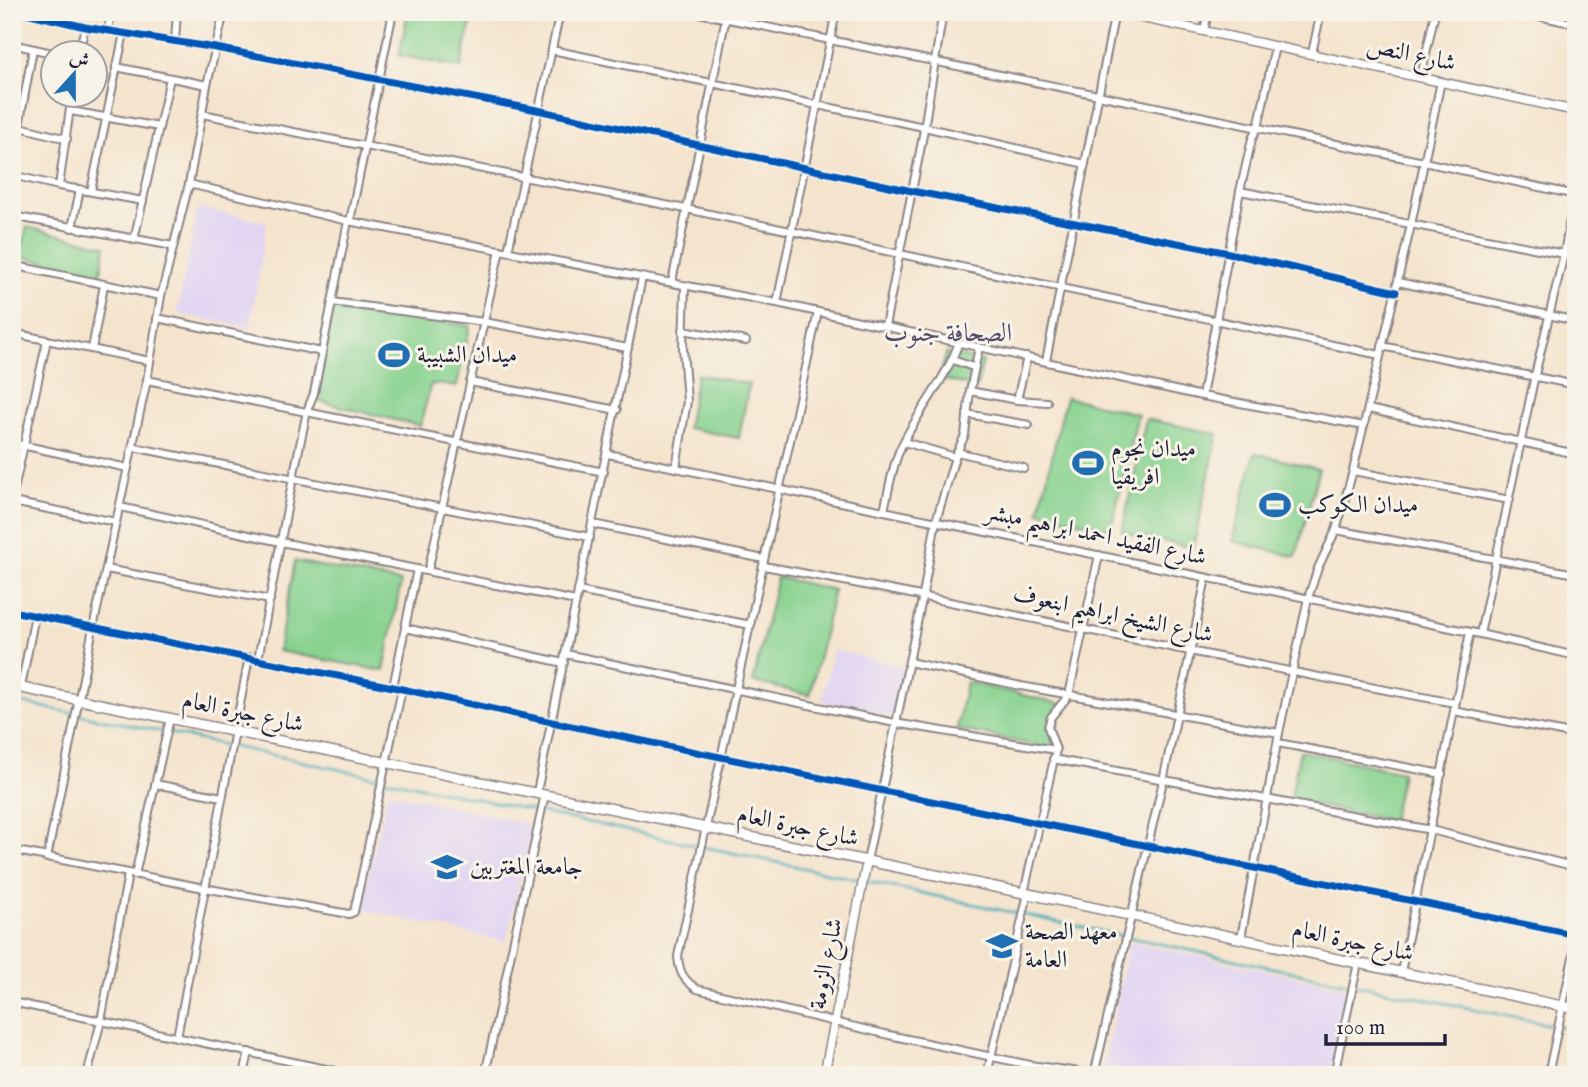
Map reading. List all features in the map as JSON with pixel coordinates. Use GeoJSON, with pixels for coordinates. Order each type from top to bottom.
{"type":"FeatureCollection","features":[{"type":"Feature","properties":{"kind":"main road","name":"شارع جبرة العام"},"geometry":{"type":"LineString","coordinates":[[17,686],[1576,1009]]}},
{"type":"Feature","properties":{"kind":"street"},"geometry":{"type":"LineString","coordinates":[[22,12],[44,15],[85,27],[216,48],[537,110],[805,169],[1229,253],[1396,292]]}},
{"type":"Feature","properties":{"kind":"street"},"geometry":{"type":"LineString","coordinates":[[108,31],[111,12]]}},
{"type":"Feature","properties":{"kind":"street"},"geometry":{"type":"LineString","coordinates":[[175,41],[177,12]]}},
{"type":"Feature","properties":{"kind":"street"},"geometry":{"type":"LineString","coordinates":[[47,858],[147,380],[161,296],[189,184],[207,85],[224,12]]}},
{"type":"Feature","properties":{"kind":"street"},"geometry":{"type":"LineString","coordinates":[[258,659],[307,411],[314,393],[393,14],[378,12]]}},
{"type":"Feature","properties":{"kind":"street"},"geometry":{"type":"LineString","coordinates":[[508,251],[559,12]]}},
{"type":"Feature","properties":{"kind":"street"},"geometry":{"type":"LineString","coordinates":[[694,12],[726,16],[831,41],[1575,195]]}},
{"type":"Feature","properties":{"kind":"street"},"geometry":{"type":"LineString","coordinates":[[777,303],[819,107],[836,12]]}},
{"type":"Feature","properties":{"kind":"street"},"geometry":{"type":"LineString","coordinates":[[885,326],[924,127],[943,12]]}},
{"type":"Feature","properties":{"kind":"street"},"geometry":{"type":"LineString","coordinates":[[1046,361],[1115,12]]}},
{"type":"Feature","properties":{"kind":"street","name":"شارع النص"},"geometry":{"type":"LineString","coordinates":[[1115,12],[1576,111]]}},
{"type":"Feature","properties":{"kind":"street"},"geometry":{"type":"LineString","coordinates":[[1204,31],[1208,12]]}},
{"type":"Feature","properties":{"kind":"street"},"geometry":{"type":"LineString","coordinates":[[1312,53],[1321,12]]}},
{"type":"Feature","properties":{"kind":"street"},"geometry":{"type":"LineString","coordinates":[[1422,77],[1435,12]]}},
{"type":"Feature","properties":{"kind":"street"},"geometry":{"type":"LineString","coordinates":[[1520,12],[1576,24]]}},
{"type":"Feature","properties":{"kind":"street"},"geometry":{"type":"LineString","coordinates":[[671,282],[726,16]]}},
{"type":"Feature","properties":{"kind":"street"},"geometry":{"type":"LineString","coordinates":[[82,38],[85,27]]}},
{"type":"Feature","properties":{"kind":"street"},"geometry":{"type":"LineString","coordinates":[[91,191],[124,33]]}},
{"type":"Feature","properties":{"kind":"street"},"geometry":{"type":"LineString","coordinates":[[12,44],[38,50]]}},
{"type":"Feature","properties":{"kind":"street"},"geometry":{"type":"LineString","coordinates":[[1202,396],[1240,191],[1275,46]]}},
{"type":"Feature","properties":{"kind":"street"},"geometry":{"type":"LineString","coordinates":[[12,193],[16,176],[16,125],[33,49]]}},
{"type":"Feature","properties":{"kind":"street"},"geometry":{"type":"LineString","coordinates":[[552,50],[924,127],[1085,164]]}},
{"type":"Feature","properties":{"kind":"street"},"geometry":{"type":"LineString","coordinates":[[117,67],[207,85]]}},
{"type":"Feature","properties":{"kind":"street"},"geometry":{"type":"LineString","coordinates":[[134,240],[170,78]]}},
{"type":"Feature","properties":{"kind":"street"},"geometry":{"type":"LineString","coordinates":[[1241,938],[1279,733],[1308,598],[1318,568],[1336,530],[1353,471],[1396,292],[1441,81]]}},
{"type":"Feature","properties":{"kind":"street"},"geometry":{"type":"LineString","coordinates":[[59,186],[71,108]]}},
{"type":"Feature","properties":{"kind":"street"},"geometry":{"type":"LineString","coordinates":[[71,111],[159,127]]}},
{"type":"Feature","properties":{"kind":"street"},"geometry":{"type":"LineString","coordinates":[[202,114],[686,209],[1380,355]]}},
{"type":"Feature","properties":{"kind":"street"},"geometry":{"type":"LineString","coordinates":[[16,125],[67,139]]}},
{"type":"Feature","properties":{"kind":"street"},"geometry":{"type":"LineString","coordinates":[[16,176],[143,201]]}},
{"type":"Feature","properties":{"kind":"street"},"geometry":{"type":"LineString","coordinates":[[189,184],[349,221],[777,303],[1202,396],[1364,426]]}},
{"type":"Feature","properties":{"kind":"street"},"geometry":{"type":"LineString","coordinates":[[1480,634],[1535,375],[1564,254],[1576,186]]}},
{"type":"Feature","properties":{"kind":"street"},"geometry":{"type":"LineString","coordinates":[[72,228],[80,189]]}},
{"type":"Feature","properties":{"kind":"street"},"geometry":{"type":"LineString","coordinates":[[1240,191],[1564,254]]}},
{"type":"Feature","properties":{"kind":"street"},"geometry":{"type":"LineString","coordinates":[[12,216],[173,246]]}},
{"type":"Feature","properties":{"kind":"street"},"geometry":{"type":"LineString","coordinates":[[428,571],[500,250]]}},
{"type":"Feature","properties":{"kind":"street"},"geometry":{"type":"LineString","coordinates":[[12,265],[161,296]]}},
{"type":"Feature","properties":{"kind":"street"},"geometry":{"type":"LineString","coordinates":[[485,1075],[541,793],[552,722],[642,278]]}},
{"type":"Feature","properties":{"kind":"street"},"geometry":{"type":"LineString","coordinates":[[1398,282],[1576,321]]}},
{"type":"Feature","properties":{"kind":"street"},"geometry":{"type":"LineString","coordinates":[[92,349],[104,285]]}},
{"type":"Feature","properties":{"kind":"street"},"geometry":{"type":"LineString","coordinates":[[676,468],[687,401],[683,330],[685,286]]}},
{"type":"Feature","properties":{"kind":"street"},"geometry":{"type":"LineString","coordinates":[[332,302],[484,321],[628,348]]}},
{"type":"Feature","properties":{"kind":"street"},"geometry":{"type":"LineString","coordinates":[[818,312],[678,956],[679,970],[686,982],[698,989],[1030,1065],[1096,1074],[1206,578]]}},
{"type":"Feature","properties":{"kind":"street"},"geometry":{"type":"LineString","coordinates":[[157,318],[322,352]]}},
{"type":"Feature","properties":{"kind":"street"},"geometry":{"type":"LineString","coordinates":[[683,330],[746,341]]}},
{"type":"Feature","properties":{"kind":"street"},"geometry":{"type":"LineString","coordinates":[[12,333],[150,360]]}},
{"type":"Feature","properties":{"kind":"street"},"geometry":{"type":"LineString","coordinates":[[47,340],[12,500],[116,522]]}},
{"type":"Feature","properties":{"kind":"street"},"geometry":{"type":"LineString","coordinates":[[884,510],[898,455],[953,360],[959,342]]}},
{"type":"Feature","properties":{"kind":"street"},"geometry":{"type":"LineString","coordinates":[[1382,346],[1576,385]]}},
{"type":"Feature","properties":{"kind":"street"},"geometry":{"type":"LineString","coordinates":[[867,861],[936,521],[956,455],[965,435],[978,347]]}},
{"type":"Feature","properties":{"kind":"street"},"geometry":{"type":"LineString","coordinates":[[1017,400],[1027,357]]}},
{"type":"Feature","properties":{"kind":"street"},"geometry":{"type":"LineString","coordinates":[[953,360],[973,367]]}},
{"type":"Feature","properties":{"kind":"street"},"geometry":{"type":"LineString","coordinates":[[147,380],[604,472]]}},
{"type":"Feature","properties":{"kind":"street"},"geometry":{"type":"LineString","coordinates":[[470,382],[617,410]]}},
{"type":"Feature","properties":{"kind":"street"},"geometry":{"type":"LineString","coordinates":[[970,391],[1017,400],[1047,402]]}},
{"type":"Feature","properties":{"kind":"street"},"geometry":{"type":"LineString","coordinates":[[1368,409],[1576,454]]}},
{"type":"Feature","properties":{"kind":"street"},"geometry":{"type":"LineString","coordinates":[[967,414],[1029,425]]}},
{"type":"Feature","properties":{"kind":"street"},"geometry":{"type":"LineString","coordinates":[[904,442],[1024,468]]}},
{"type":"Feature","properties":{"kind":"street"},"geometry":{"type":"LineString","coordinates":[[12,443],[128,468]]}},
{"type":"Feature","properties":{"kind":"street"},"geometry":{"type":"LineString","coordinates":[[133,447],[590,537]]}},
{"type":"Feature","properties":{"kind":"street","name":"شارع الفقيد احمد ابراهيم مبشر"},"geometry":{"type":"LineString","coordinates":[[608,454],[1576,656]]}},
{"type":"Feature","properties":{"kind":"street"},"geometry":{"type":"LineString","coordinates":[[1353,471],[1510,500]]}},
{"type":"Feature","properties":{"kind":"street"},"geometry":{"type":"LineString","coordinates":[[120,507],[576,601]]}},
{"type":"Feature","properties":{"kind":"street","name":"شارع الشيخ ابراهيم ابنعوف"},"geometry":{"type":"LineString","coordinates":[[593,524],[1291,673],[1455,703]]}},
{"type":"Feature","properties":{"kind":"street"},"geometry":{"type":"LineString","coordinates":[[1336,530],[1576,574]]}},
{"type":"Feature","properties":{"kind":"street"},"geometry":{"type":"LineString","coordinates":[[987,1075],[1056,750],[1048,727],[1051,717],[1069,695],[1099,555]]}},
{"type":"Feature","properties":{"kind":"street"},"geometry":{"type":"LineString","coordinates":[[106,569],[270,600]]}},
{"type":"Feature","properties":{"kind":"street"},"geometry":{"type":"LineString","coordinates":[[393,687],[417,569]]}},
{"type":"Feature","properties":{"kind":"street"},"geometry":{"type":"LineString","coordinates":[[578,591],[751,625]]}},
{"type":"Feature","properties":{"kind":"street"},"geometry":{"type":"LineString","coordinates":[[12,611],[249,657],[1576,935]]}},
{"type":"Feature","properties":{"kind":"street"},"geometry":{"type":"LineString","coordinates":[[17,686],[35,615]]}},
{"type":"Feature","properties":{"kind":"street"},"geometry":{"type":"LineString","coordinates":[[405,628],[564,663]]}},
{"type":"Feature","properties":{"kind":"street"},"geometry":{"type":"LineString","coordinates":[[1401,972],[1470,632]]}},
{"type":"Feature","properties":{"kind":"street"},"geometry":{"type":"LineString","coordinates":[[566,654],[894,723],[1056,750]]}},
{"type":"Feature","properties":{"kind":"street"},"geometry":{"type":"LineString","coordinates":[[177,1037],[249,657]]}},
{"type":"Feature","properties":{"kind":"street"},"geometry":{"type":"LineString","coordinates":[[909,662],[1069,695],[1279,733]]}},
{"type":"Feature","properties":{"kind":"street"},"geometry":{"type":"LineString","coordinates":[[12,850],[204,888],[349,914],[354,912],[402,689]]}},
{"type":"Feature","properties":{"kind":"street"},"geometry":{"type":"LineString","coordinates":[[1454,711],[1576,735]]}},
{"type":"Feature","properties":{"kind":"street"},"geometry":{"type":"LineString","coordinates":[[88,1075],[132,874],[170,718]]}},
{"type":"Feature","properties":{"kind":"street"},"geometry":{"type":"LineString","coordinates":[[1278,743],[1442,774]]}},
{"type":"Feature","properties":{"kind":"street"},"geometry":{"type":"LineString","coordinates":[[1053,759],[1431,830],[1576,867]]}},
{"type":"Feature","properties":{"kind":"street"},"geometry":{"type":"LineString","coordinates":[[155,784],[222,797]]}},
{"type":"Feature","properties":{"kind":"street","name":"شارع الزومة"},"geometry":{"type":"LineString","coordinates":[[824,1075],[867,861]]}},
{"type":"Feature","properties":{"kind":"street"},"geometry":{"type":"LineString","coordinates":[[1548,1075],[1576,943]]}},
{"type":"Feature","properties":{"kind":"street"},"geometry":{"type":"LineString","coordinates":[[1334,1075],[1358,963]]}},
{"type":"Feature","properties":{"kind":"street"},"geometry":{"type":"LineString","coordinates":[[12,1002],[354,1075]]}},
{"type":"Feature","properties":{"kind":"street"},"geometry":{"type":"LineString","coordinates":[[244,1075],[249,1052]]}},
{"type":"Feature","properties":{"kind":"shaded area"},"geometry":{"type":"Polygon","coordinates":[[[198,208],[267,222],[250,328],[177,313],[198,208]]]}},
{"type":"Feature","properties":{"kind":"shaded area"},"geometry":{"type":"Polygon","coordinates":[[[833,650],[906,667],[895,717],[822,701],[833,650]]]}},
{"type":"Feature","properties":{"kind":"shaded area","name":"جامعة المغتربين"},"geometry":{"type":"Polygon","coordinates":[[[388,792],[533,825],[506,942],[361,909],[388,792]]]}},
{"type":"Feature","properties":{"kind":"shaded area"},"geometry":{"type":"Polygon","coordinates":[[[1129,942],[1348,988],[1330,1075],[1142,1075],[1104,1067],[1129,942]]]}},
{"type":"Feature","properties":{"kind":"green space"},"geometry":{"type":"Polygon","coordinates":[[[408,12],[473,12],[461,68],[399,55],[408,12]]]}},
{"type":"Feature","properties":{"kind":"green space"},"geometry":{"type":"Polygon","coordinates":[[[27,227],[106,246],[100,275],[20,256],[27,227]]]}},
{"type":"Feature","properties":{"kind":"green space","name":"ميدان الشبيبة"},"geometry":{"type":"Polygon","coordinates":[[[334,306],[470,326],[457,386],[431,384],[420,426],[315,400],[334,306]]]}},
{"type":"Feature","properties":{"kind":"green space"},"geometry":{"type":"Polygon","coordinates":[[[946,353],[983,361],[977,387],[940,379],[946,353]]]}},
{"type":"Feature","properties":{"kind":"green space"},"geometry":{"type":"Polygon","coordinates":[[[697,374],[749,384],[739,438],[687,428],[697,374]]]}},
{"type":"Feature","properties":{"kind":"green space","name":"ميدان نجوم افريقيا"},"geometry":{"type":"Polygon","coordinates":[[[1066,397],[1138,414],[1111,529],[1039,512],[1066,397]]]}},
{"type":"Feature","properties":{"kind":"green space"},"geometry":{"type":"Polygon","coordinates":[[[1146,419],[1218,434],[1193,548],[1122,532],[1146,419]]]}},
{"type":"Feature","properties":{"kind":"green space","name":"ميدان الكوكب"},"geometry":{"type":"Polygon","coordinates":[[[1255,453],[1319,469],[1296,557],[1232,541],[1255,453]]]}},
{"type":"Feature","properties":{"kind":"green space"},"geometry":{"type":"Polygon","coordinates":[[[295,561],[401,582],[384,671],[278,651],[295,561]]]}},
{"type":"Feature","properties":{"kind":"green space"},"geometry":{"type":"Polygon","coordinates":[[[777,577],[834,590],[810,695],[753,682],[777,577]]]}},
{"type":"Feature","properties":{"kind":"green space"},"geometry":{"type":"Polygon","coordinates":[[[966,682],[1062,704],[1052,749],[957,729],[966,682]]]}},
{"type":"Feature","properties":{"kind":"green space"},"geometry":{"type":"Polygon","coordinates":[[[1300,751],[1402,772],[1392,821],[1290,800],[1300,751]]]}},
{"type":"Feature","properties":{"kind":"waterway"},"geometry":{"type":"LineString","coordinates":[[12,701],[1576,1030]]}},
{"type":"Feature","properties":{"kind":"cycle path"},"geometry":{"type":"LineString","coordinates":[[22,12],[85,27],[216,48],[537,110],[912,191],[1229,253],[1396,292]]}},
{"type":"Feature","properties":{"kind":"cycle path"},"geometry":{"type":"LineString","coordinates":[[12,611],[393,687],[1576,935]]}},
{"type":"Feature","properties":{"kind":"place","name":"ميدان الشبيبة"},"geometry":{"type":"Point","coordinates":[394,355]}},
{"type":"Feature","properties":{"kind":"place","name":"ميدان نجوم افريقيا"},"geometry":{"type":"Point","coordinates":[1088,463]}},
{"type":"Feature","properties":{"kind":"place","name":"ميدان الكوكب"},"geometry":{"type":"Point","coordinates":[1275,505]}},
{"type":"Feature","properties":{"kind":"place","name":"جامعة المغتربين"},"geometry":{"type":"Point","coordinates":[447,867]}},
{"type":"Feature","properties":{"kind":"place","name":"معهد الصحة العامة"},"geometry":{"type":"Point","coordinates":[1002,946]}},
{"type":"Feature","properties":{"kind":"district","name":"الصحافة جنوب"},"geometry":{"type":"Point","coordinates":[948,333]}}]}
